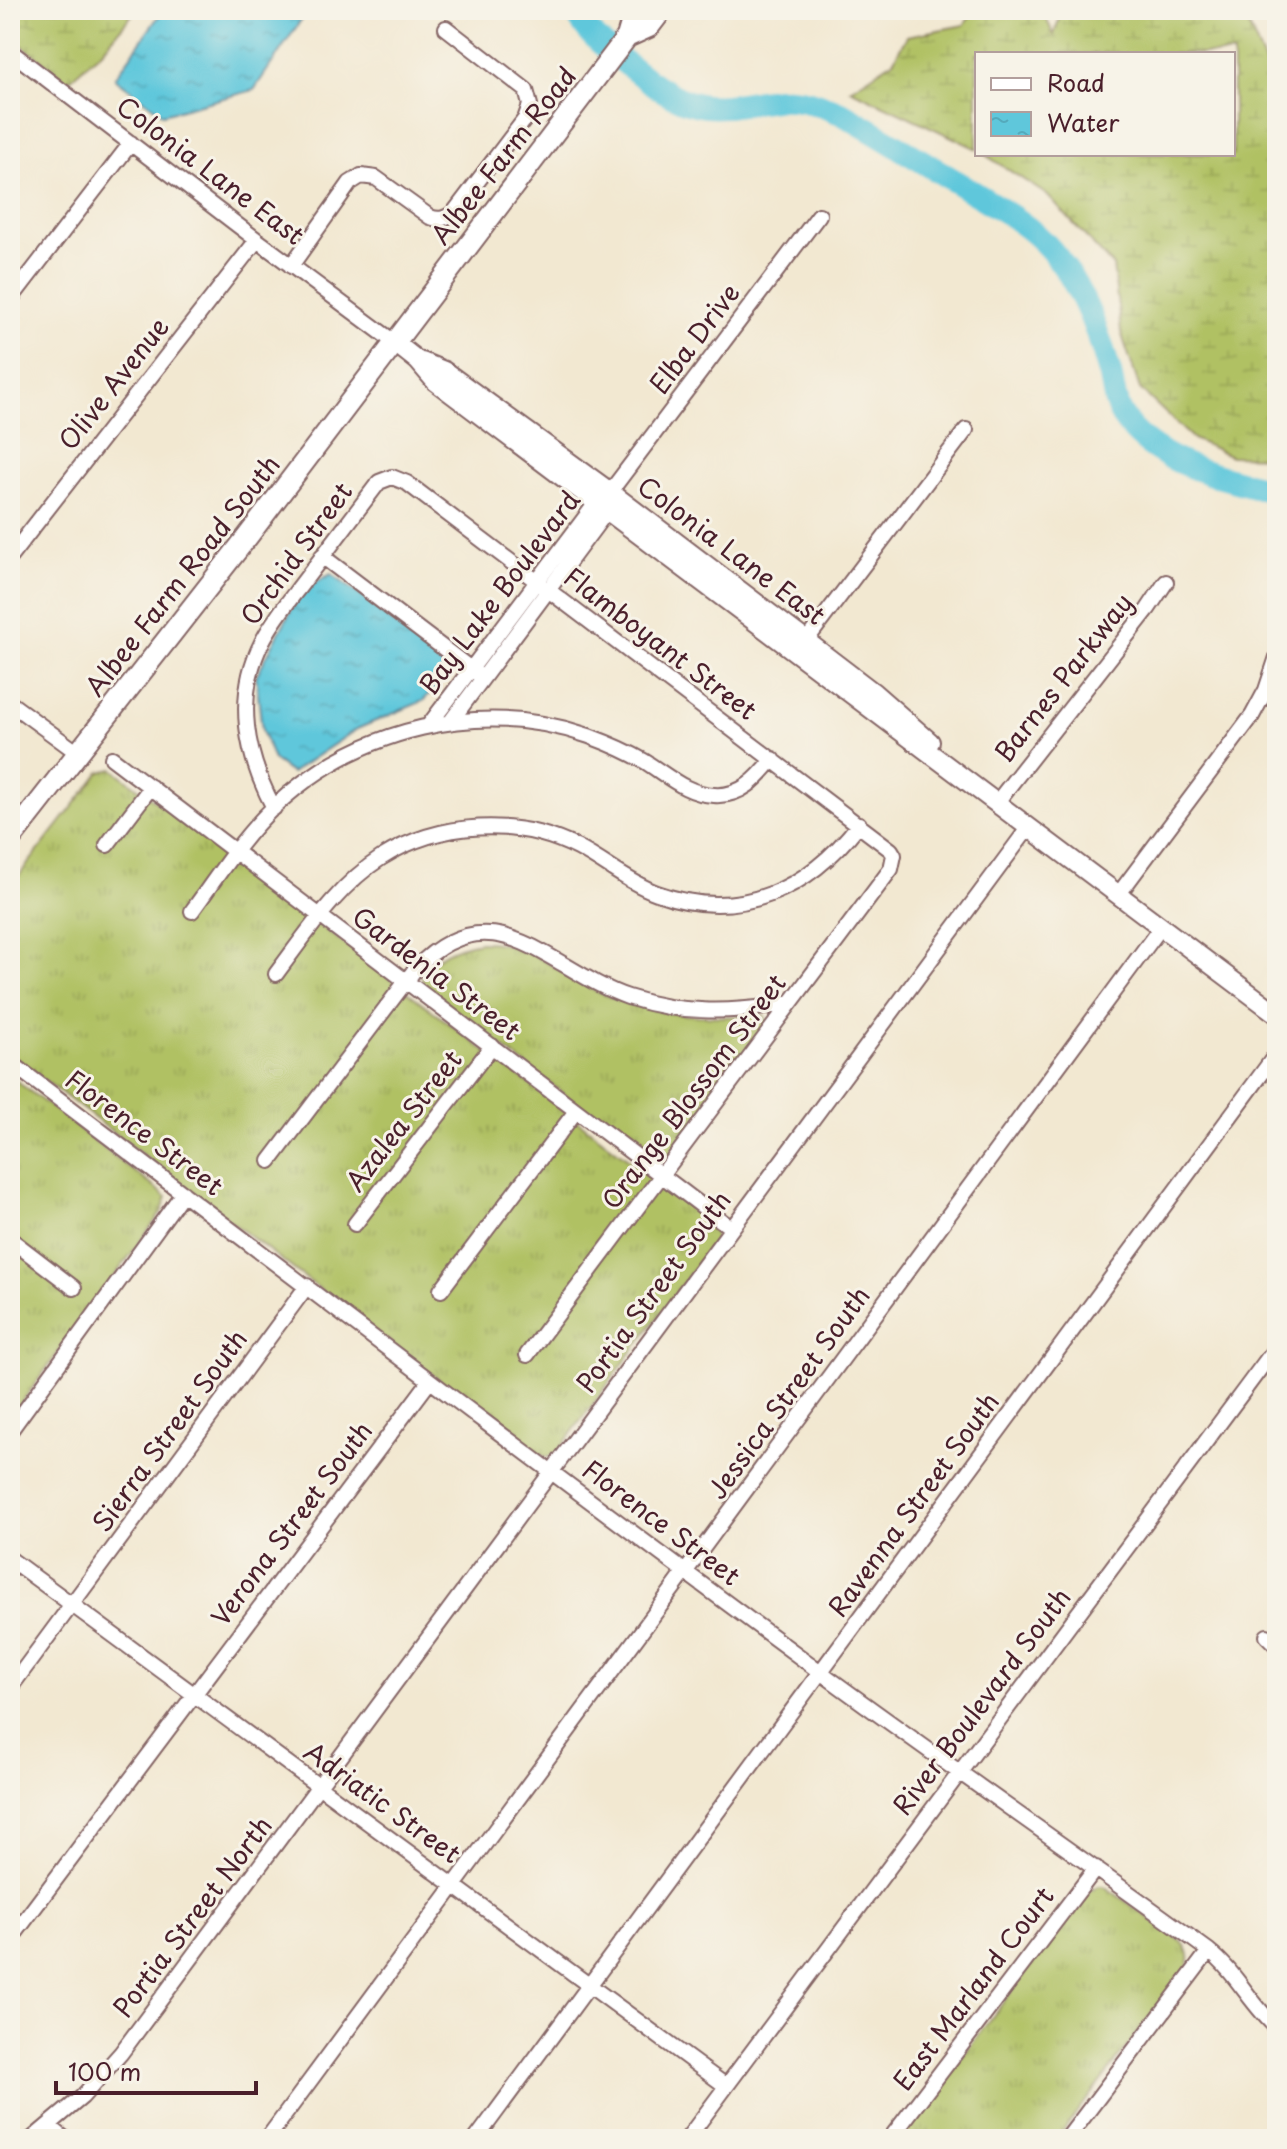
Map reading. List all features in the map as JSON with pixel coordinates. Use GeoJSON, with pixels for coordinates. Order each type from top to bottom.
{"type":"FeatureCollection","features":[{"type":"Feature","properties":{"kind":"main road"},"geometry":{"type":"LineString","coordinates":[[627,37],[635,10]]}},
{"type":"Feature","properties":{"kind":"main road","name":"Albee Farm Road"},"geometry":{"type":"LineString","coordinates":[[394,342],[627,37],[649,27],[662,10]]}},
{"type":"Feature","properties":{"kind":"main road","name":"Albee Farm Road South"},"geometry":{"type":"LineString","coordinates":[[10,840],[248,536],[394,342]]}},
{"type":"Feature","properties":{"kind":"street"},"geometry":{"type":"LineString","coordinates":[[291,266],[350,183],[361,176],[382,181],[430,217],[447,217],[455,211],[525,119],[530,105],[526,90],[446,28]]}},
{"type":"Feature","properties":{"kind":"street","name":"Colonia Lane East"},"geometry":{"type":"LineString","coordinates":[[10,51],[418,361],[444,371],[604,502],[801,647],[884,701],[997,802],[1277,1014]]}},
{"type":"Feature","properties":{"kind":"street"},"geometry":{"type":"LineString","coordinates":[[10,300],[131,143]]}},
{"type":"Feature","properties":{"kind":"street","name":"Elba Drive"},"geometry":{"type":"LineString","coordinates":[[604,502],[819,215]]}},
{"type":"Feature","properties":{"kind":"street","name":"Olive Avenue"},"geometry":{"type":"LineString","coordinates":[[10,557],[257,240]]}},
{"type":"Feature","properties":{"kind":"street"},"geometry":{"type":"LineString","coordinates":[[801,647],[966,430]]}},
{"type":"Feature","properties":{"kind":"street","name":"Orchid Street"},"geometry":{"type":"LineString","coordinates":[[274,808],[250,753],[246,718],[248,684],[255,656],[270,627],[322,556],[379,482],[392,477]]}},
{"type":"Feature","properties":{"kind":"street","name":"Flamboyant Street"},"geometry":{"type":"LineString","coordinates":[[392,477],[407,483],[886,844],[894,855]]}},
{"type":"Feature","properties":{"kind":"street","name":"Bay Lake Boulevard"},"geometry":{"type":"LineString","coordinates":[[429,725],[477,673],[604,502]]}},
{"type":"Feature","properties":{"kind":"street"},"geometry":{"type":"LineString","coordinates":[[322,556],[477,673],[451,721]]}},
{"type":"Feature","properties":{"kind":"street","name":"Barnes Parkway"},"geometry":{"type":"LineString","coordinates":[[997,802],[1166,582]]}},
{"type":"Feature","properties":{"kind":"street"},"geometry":{"type":"LineString","coordinates":[[1118,895],[1252,716],[1266,690],[1277,657]]}},
{"type":"Feature","properties":{"kind":"street"},"geometry":{"type":"LineString","coordinates":[[10,703],[78,753]]}},
{"type":"Feature","properties":{"kind":"street"},"geometry":{"type":"LineString","coordinates":[[192,911],[235,852],[274,808],[304,782],[341,758],[379,741],[429,725],[451,721],[520,721],[585,735],[633,755],[685,787],[713,795],[743,789],[773,759]]}},
{"type":"Feature","properties":{"kind":"street","name":"Gardenia Street"},"geometry":{"type":"LineString","coordinates":[[112,758],[731,1228]]}},
{"type":"Feature","properties":{"kind":"street"},"geometry":{"type":"LineString","coordinates":[[107,845],[151,787]]}},
{"type":"Feature","properties":{"kind":"street"},"geometry":{"type":"LineString","coordinates":[[276,974],[320,916],[355,878],[381,857],[413,842],[462,829],[494,827],[535,832],[575,846],[659,894],[720,903],[761,898],[798,882],[835,854],[859,824]]}},
{"type":"Feature","properties":{"kind":"street","name":"Portia Street South"},"geometry":{"type":"LineString","coordinates":[[320,1787],[1029,827]]}},
{"type":"Feature","properties":{"kind":"street","name":"Orange Blossom Street"},"geometry":{"type":"LineString","coordinates":[[527,1355],[891,869],[894,855]]}},
{"type":"Feature","properties":{"kind":"street","name":"Jessica Street South"},"geometry":{"type":"LineString","coordinates":[[267,2139],[1161,927]]}},
{"type":"Feature","properties":{"kind":"street"},"geometry":{"type":"LineString","coordinates":[[270,1161],[425,958],[447,943],[473,935],[500,935],[523,941],[602,986],[661,1006],[709,1012],[790,1003]]}},
{"type":"Feature","properties":{"kind":"street","name":"Azalea Street"},"geometry":{"type":"LineString","coordinates":[[355,1224],[492,1046]]}},
{"type":"Feature","properties":{"kind":"street","name":"Ravenna Street South"},"geometry":{"type":"LineString","coordinates":[[476,2139],[1277,1053]]}},
{"type":"Feature","properties":{"kind":"street","name":"Florence Street"},"geometry":{"type":"LineString","coordinates":[[10,1062],[429,1382],[686,1573],[958,1773],[1209,1951],[1277,2028]]}},
{"type":"Feature","properties":{"kind":"street"},"geometry":{"type":"LineString","coordinates":[[441,1290],[576,1111]]}},
{"type":"Feature","properties":{"kind":"street"},"geometry":{"type":"LineString","coordinates":[[10,1431],[183,1193]]}},
{"type":"Feature","properties":{"kind":"street"},"geometry":{"type":"LineString","coordinates":[[10,1239],[74,1288]]}},
{"type":"Feature","properties":{"kind":"street","name":"Sierra Street South"},"geometry":{"type":"LineString","coordinates":[[10,1688],[307,1286]]}},
{"type":"Feature","properties":{"kind":"street","name":"River Boulevard South"},"geometry":{"type":"LineString","coordinates":[[687,2139],[1277,1346]]}},
{"type":"Feature","properties":{"kind":"street","name":"Verona Street South"},"geometry":{"type":"LineString","coordinates":[[10,1940],[429,1382]]}},
{"type":"Feature","properties":{"kind":"street","name":"Adriatic Street"},"geometry":{"type":"LineString","coordinates":[[10,1559],[726,2086]]}},
{"type":"Feature","properties":{"kind":"street","name":"Portia Street North"},"geometry":{"type":"LineString","coordinates":[[32,2139],[82,2097],[121,2053],[320,1787]]}},
{"type":"Feature","properties":{"kind":"street","name":"East Marland Court"},"geometry":{"type":"LineString","coordinates":[[890,2139],[1096,1868]]}},
{"type":"Feature","properties":{"kind":"street"},"geometry":{"type":"LineString","coordinates":[[1067,2139],[1209,1951]]}},
{"type":"Feature","properties":{"kind":"street"},"geometry":{"type":"LineString","coordinates":[[49,2126],[65,2139]]}},
{"type":"Feature","properties":{"kind":"green space"},"geometry":{"type":"Polygon","coordinates":[[[10,10],[136,10],[102,51],[68,81],[10,36],[10,10]]]}},
{"type":"Feature","properties":{"kind":"green space"},"geometry":{"type":"Polygon","coordinates":[[[975,10],[1042,10],[1054,35],[1062,10],[1242,10],[1277,91],[1277,457],[1231,456],[1193,439],[1140,389],[1121,332],[1113,266],[1047,195],[987,156],[1235,156],[1235,52],[975,52],[975,148],[850,89],[893,61],[907,36],[964,25],[975,10]]]}},
{"type":"Feature","properties":{"kind":"green space"},"geometry":{"type":"Polygon","coordinates":[[[113,769],[714,1224],[715,1240],[556,1454],[546,1457],[536,1453],[10,1054],[10,887],[100,772],[113,769]]]}},
{"type":"Feature","properties":{"kind":"green space"},"geometry":{"type":"Polygon","coordinates":[[[480,942],[515,947],[591,989],[626,1003],[684,1015],[764,1015],[768,1023],[667,1159],[653,1161],[423,987],[422,973],[440,956],[480,942]]]}},
{"type":"Feature","properties":{"kind":"green space"},"geometry":{"type":"Polygon","coordinates":[[[10,1076],[167,1197],[161,1213],[10,1418],[10,1076]]]}},
{"type":"Feature","properties":{"kind":"green space"},"geometry":{"type":"Polygon","coordinates":[[[1104,1886],[1181,1941],[1188,1951],[1189,1962],[1057,2139],[900,2139],[1085,1894],[1104,1886]]]}},
{"type":"Feature","properties":{"kind":"water"},"geometry":{"type":"Polygon","coordinates":[[[163,10],[293,10],[303,17],[254,90],[163,114],[115,78],[163,10]]]}},
{"type":"Feature","properties":{"kind":"water"},"geometry":{"type":"Polygon","coordinates":[[[331,574],[364,598],[450,672],[423,701],[357,729],[291,773],[273,760],[262,730],[256,676],[302,590],[331,574]]]}},
{"type":"Feature","properties":{"kind":"waterway"},"geometry":{"type":"LineString","coordinates":[[576,10],[600,43],[647,80],[677,98],[710,106],[779,99],[824,106],[843,114],[1010,215],[1042,240],[1071,277],[1099,338],[1119,411],[1136,433],[1153,447],[1192,467],[1277,492]]}}]}
